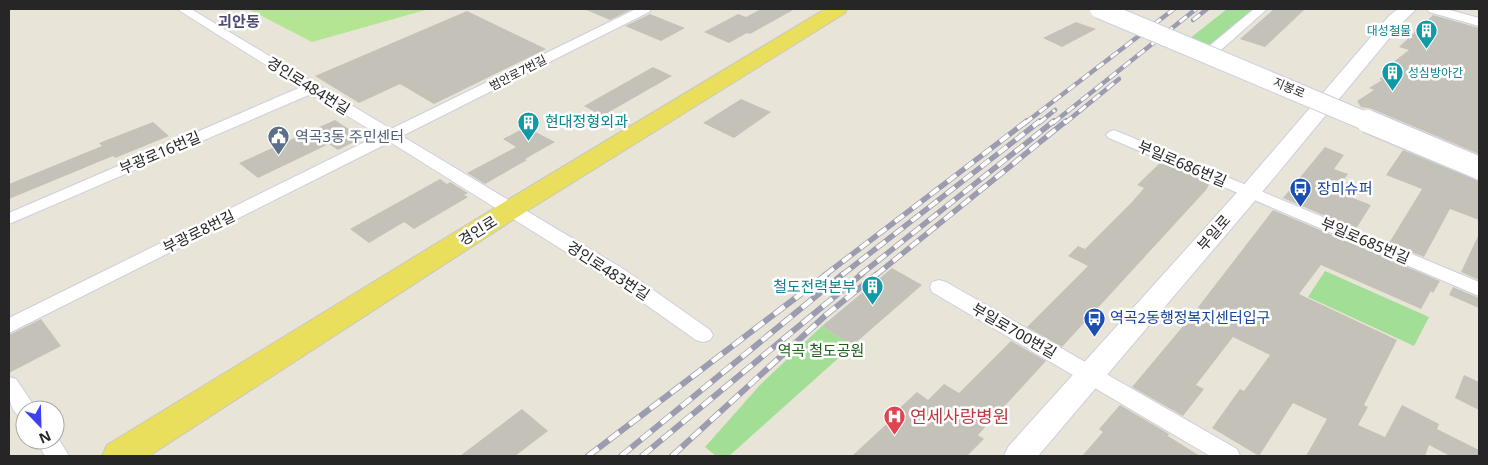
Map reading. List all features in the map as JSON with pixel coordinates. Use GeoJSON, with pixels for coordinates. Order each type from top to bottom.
{"type":"FeatureCollection","features":[{"type":"Feature","properties":{"kind":"main road","name":"경인로"},"geometry":{"type":"LineString","coordinates":[[120,456],[510,210],[838,9]]}},
{"type":"Feature","properties":{"kind":"street","name":"경인로484번길"},"geometry":{"type":"LineString","coordinates":[[183,9],[390,138],[510,210]]}},
{"type":"Feature","properties":{"kind":"street","name":"범안로7번길"},"geometry":{"type":"LineString","coordinates":[[390,138],[645,9]]}},
{"type":"Feature","properties":{"kind":"street","name":"지봉로"},"geometry":{"type":"LineString","coordinates":[[1099,9],[1479,168]]}},
{"type":"Feature","properties":{"kind":"street"},"geometry":{"type":"LineString","coordinates":[[1208,55],[1261,9]]}},
{"type":"Feature","properties":{"kind":"street","name":"부일로"},"geometry":{"type":"LineString","coordinates":[[1019,456],[1250,192],[1395,20],[1408,9]]}},
{"type":"Feature","properties":{"kind":"street"},"geometry":{"type":"LineString","coordinates":[[1433,9],[1479,22]]}},
{"type":"Feature","properties":{"kind":"street","name":"부광로16번길"},"geometry":{"type":"LineString","coordinates":[[9,219],[312,88]]}},
{"type":"Feature","properties":{"kind":"street","name":"부일로686번길"},"geometry":{"type":"LineString","coordinates":[[1114,135],[1250,192]]}},
{"type":"Feature","properties":{"kind":"street","name":"부광로8번길"},"geometry":{"type":"LineString","coordinates":[[9,326],[390,138]]}},
{"type":"Feature","properties":{"kind":"street","name":"부일로685번길"},"geometry":{"type":"LineString","coordinates":[[1250,192],[1479,289]]}},
{"type":"Feature","properties":{"kind":"street","name":"경인로483번길"},"geometry":{"type":"LineString","coordinates":[[510,210],[618,275],[703,335]]}},
{"type":"Feature","properties":{"kind":"street","name":"부일로700번길"},"geometry":{"type":"LineString","coordinates":[[939,287],[1229,456]]}},
{"type":"Feature","properties":{"kind":"street"},"geometry":{"type":"LineString","coordinates":[[9,386],[19,400]]}},
{"type":"Feature","properties":{"kind":"green space"},"geometry":{"type":"Polygon","coordinates":[[[248,9],[429,9],[312,42],[248,9]]]}},
{"type":"Feature","properties":{"kind":"green space"},"geometry":{"type":"Polygon","coordinates":[[[1227,9],[1261,9],[1214,49],[1189,39],[1227,9]]]}},
{"type":"Feature","properties":{"kind":"green space"},"geometry":{"type":"Polygon","coordinates":[[[1325,271],[1429,317],[1414,346],[1308,297],[1325,271]]]}},
{"type":"Feature","properties":{"kind":"green space","name":"역곡 철도공원"},"geometry":{"type":"Polygon","coordinates":[[[822,326],[852,346],[729,456],[716,456],[705,447],[760,385],[822,326]]]}},
{"type":"Feature","properties":{"kind":"building"},"geometry":{"type":"Polygon","coordinates":[[[584,9],[632,9],[610,20],[584,9]]]}},
{"type":"Feature","properties":{"kind":"building"},"geometry":{"type":"Polygon","coordinates":[[[761,9],[795,9],[750,34],[747,33],[729,43],[704,32],[738,14],[746,17],[761,9]]]}},
{"type":"Feature","properties":{"kind":"building"},"geometry":{"type":"Polygon","coordinates":[[[1274,9],[1305,9],[1265,47],[1240,39],[1274,9]]]}},
{"type":"Feature","properties":{"kind":"building"},"geometry":{"type":"Polygon","coordinates":[[[467,11],[546,49],[434,104],[400,84],[359,103],[315,76],[467,11]]]}},
{"type":"Feature","properties":{"kind":"building"},"geometry":{"type":"Polygon","coordinates":[[[650,14],[685,28],[661,41],[625,26],[650,14]]]}},
{"type":"Feature","properties":{"kind":"building"},"geometry":{"type":"Polygon","coordinates":[[[1433,15],[1479,28],[1479,154],[1372,109],[1361,107],[1357,101],[1374,90],[1369,88],[1382,80],[1379,79],[1395,70],[1387,67],[1409,50],[1399,47],[1433,15]]]}},
{"type":"Feature","properties":{"kind":"building"},"geometry":{"type":"Polygon","coordinates":[[[1076,22],[1096,29],[1062,47],[1043,38],[1076,22]]]}},
{"type":"Feature","properties":{"kind":"building"},"geometry":{"type":"Polygon","coordinates":[[[653,67],[672,76],[602,116],[584,106],[653,67]]]}},
{"type":"Feature","properties":{"kind":"building"},"geometry":{"type":"Polygon","coordinates":[[[741,99],[771,112],[734,138],[703,123],[741,99]]]}},
{"type":"Feature","properties":{"kind":"building"},"geometry":{"type":"Polygon","coordinates":[[[335,120],[362,138],[338,150],[329,144],[258,178],[239,163],[335,120]]]}},
{"type":"Feature","properties":{"kind":"building"},"geometry":{"type":"Polygon","coordinates":[[[153,122],[169,136],[115,158],[113,156],[9,199],[9,184],[102,146],[99,143],[153,122]]]}},
{"type":"Feature","properties":{"kind":"building"},"geometry":{"type":"Polygon","coordinates":[[[526,127],[555,142],[485,184],[467,173],[516,147],[503,139],[526,127]]]}},
{"type":"Feature","properties":{"kind":"building"},"geometry":{"type":"Polygon","coordinates":[[[1325,147],[1344,155],[1334,169],[1348,174],[1335,191],[1371,205],[1356,229],[1283,198],[1325,147]]]}},
{"type":"Feature","properties":{"kind":"building"},"geometry":{"type":"Polygon","coordinates":[[[1403,150],[1479,181],[1479,220],[1450,209],[1424,257],[1389,243],[1422,189],[1386,175],[1403,150]]]}},
{"type":"Feature","properties":{"kind":"building"},"geometry":{"type":"Polygon","coordinates":[[[1161,162],[1210,183],[1206,190],[1062,347],[1027,327],[1088,266],[1068,256],[1078,246],[1085,249],[1132,202],[1144,188],[1137,185],[1161,162]]]}},
{"type":"Feature","properties":{"kind":"building"},"geometry":{"type":"Polygon","coordinates":[[[440,179],[447,184],[450,182],[468,193],[464,195],[468,197],[414,229],[404,222],[369,243],[350,229],[440,179]]]}},
{"type":"Feature","properties":{"kind":"building"},"geometry":{"type":"Polygon","coordinates":[[[1273,210],[1440,281],[1433,293],[1431,291],[1421,309],[1321,265],[1299,294],[1397,340],[1364,405],[1368,407],[1358,425],[1385,437],[1402,405],[1439,424],[1437,429],[1479,450],[1479,456],[1450,456],[1429,445],[1425,456],[1306,456],[1327,419],[1293,403],[1259,456],[1212,428],[1240,389],[1244,391],[1270,355],[1233,337],[1196,385],[1204,389],[1183,416],[1132,387],[1189,319],[1273,210]]]}},
{"type":"Feature","properties":{"kind":"building"},"geometry":{"type":"Polygon","coordinates":[[[1479,234],[1479,280],[1461,272],[1479,234]]]}},
{"type":"Feature","properties":{"kind":"building","name":"철도전력본부"},"geometry":{"type":"Polygon","coordinates":[[[892,268],[922,285],[852,346],[822,326],[892,268]]]}},
{"type":"Feature","properties":{"kind":"building"},"geometry":{"type":"Polygon","coordinates":[[[1453,287],[1479,298],[1479,308],[1449,295],[1453,287]]]}},
{"type":"Feature","properties":{"kind":"building"},"geometry":{"type":"Polygon","coordinates":[[[41,319],[61,346],[9,373],[9,335],[41,319]]]}},
{"type":"Feature","properties":{"kind":"building"},"geometry":{"type":"Polygon","coordinates":[[[1011,341],[1046,361],[978,435],[984,439],[967,456],[852,456],[894,417],[892,415],[917,392],[928,400],[944,384],[959,393],[1011,341]]]}},
{"type":"Feature","properties":{"kind":"building"},"geometry":{"type":"Polygon","coordinates":[[[1464,375],[1479,382],[1479,410],[1455,398],[1464,375]]]}},
{"type":"Feature","properties":{"kind":"building"},"geometry":{"type":"Polygon","coordinates":[[[1120,405],[1169,434],[1168,436],[1200,456],[1082,456],[1103,432],[1099,429],[1120,405]]]}},
{"type":"Feature","properties":{"kind":"building"},"geometry":{"type":"Polygon","coordinates":[[[522,409],[548,431],[515,456],[460,456],[522,409]]]}},
{"type":"Feature","properties":{"kind":"railway"},"geometry":{"type":"LineString","coordinates":[[1025,123],[1174,9]]}},
{"type":"Feature","properties":{"kind":"railway"},"geometry":{"type":"LineString","coordinates":[[1053,123],[1196,9]]}},
{"type":"Feature","properties":{"kind":"railway"},"geometry":{"type":"LineString","coordinates":[[1193,20],[1207,9]]}},
{"type":"Feature","properties":{"kind":"railway"},"geometry":{"type":"LineString","coordinates":[[1065,123],[1119,79]]}},
{"type":"Feature","properties":{"kind":"railway"},"geometry":{"type":"LineString","coordinates":[[1039,123],[1055,110]]}},
{"type":"Feature","properties":{"kind":"railway"},"geometry":{"type":"LineString","coordinates":[[825,275],[1027,121]]}},
{"type":"Feature","properties":{"kind":"railway"},"geometry":{"type":"LineString","coordinates":[[842,275],[1040,121]]}},
{"type":"Feature","properties":{"kind":"railway"},"geometry":{"type":"LineString","coordinates":[[860,275],[1054,121]]}},
{"type":"Feature","properties":{"kind":"railway"},"geometry":{"type":"LineString","coordinates":[[876,275],[1066,121]]}},
{"type":"Feature","properties":{"kind":"railway"},"geometry":{"type":"LineString","coordinates":[[588,456],[827,274]]}},
{"type":"Feature","properties":{"kind":"railway"},"geometry":{"type":"LineString","coordinates":[[621,456],[843,274]]}},
{"type":"Feature","properties":{"kind":"railway"},"geometry":{"type":"LineString","coordinates":[[642,456],[862,274]]}},
{"type":"Feature","properties":{"kind":"railway"},"geometry":{"type":"LineString","coordinates":[[672,456],[826,315],[877,274]]}},
{"type":"Feature","properties":{"kind":"place","name":"대성철물"},"geometry":{"type":"Point","coordinates":[1427,50]}},
{"type":"Feature","properties":{"kind":"place","name":"성심방아간"},"geometry":{"type":"Point","coordinates":[1392,92]}},
{"type":"Feature","properties":{"kind":"place","name":"현대정형외과"},"geometry":{"type":"Point","coordinates":[529,141]}},
{"type":"Feature","properties":{"kind":"place","name":"역곡3동 주민센터"},"geometry":{"type":"Point","coordinates":[279,156]}},
{"type":"Feature","properties":{"kind":"place","name":"장미슈퍼"},"geometry":{"type":"Point","coordinates":[1301,208]}},
{"type":"Feature","properties":{"kind":"place","name":"철도전력본부"},"geometry":{"type":"Point","coordinates":[872,306]}},
{"type":"Feature","properties":{"kind":"place","name":"역곡2동행정복지센터입구"},"geometry":{"type":"Point","coordinates":[1094,337]}},
{"type":"Feature","properties":{"kind":"place","name":"연세사랑병원"},"geometry":{"type":"Point","coordinates":[894,436]}},
{"type":"Feature","properties":{"kind":"district","name":"괴안동"},"geometry":{"type":"Point","coordinates":[239,22]}}]}
